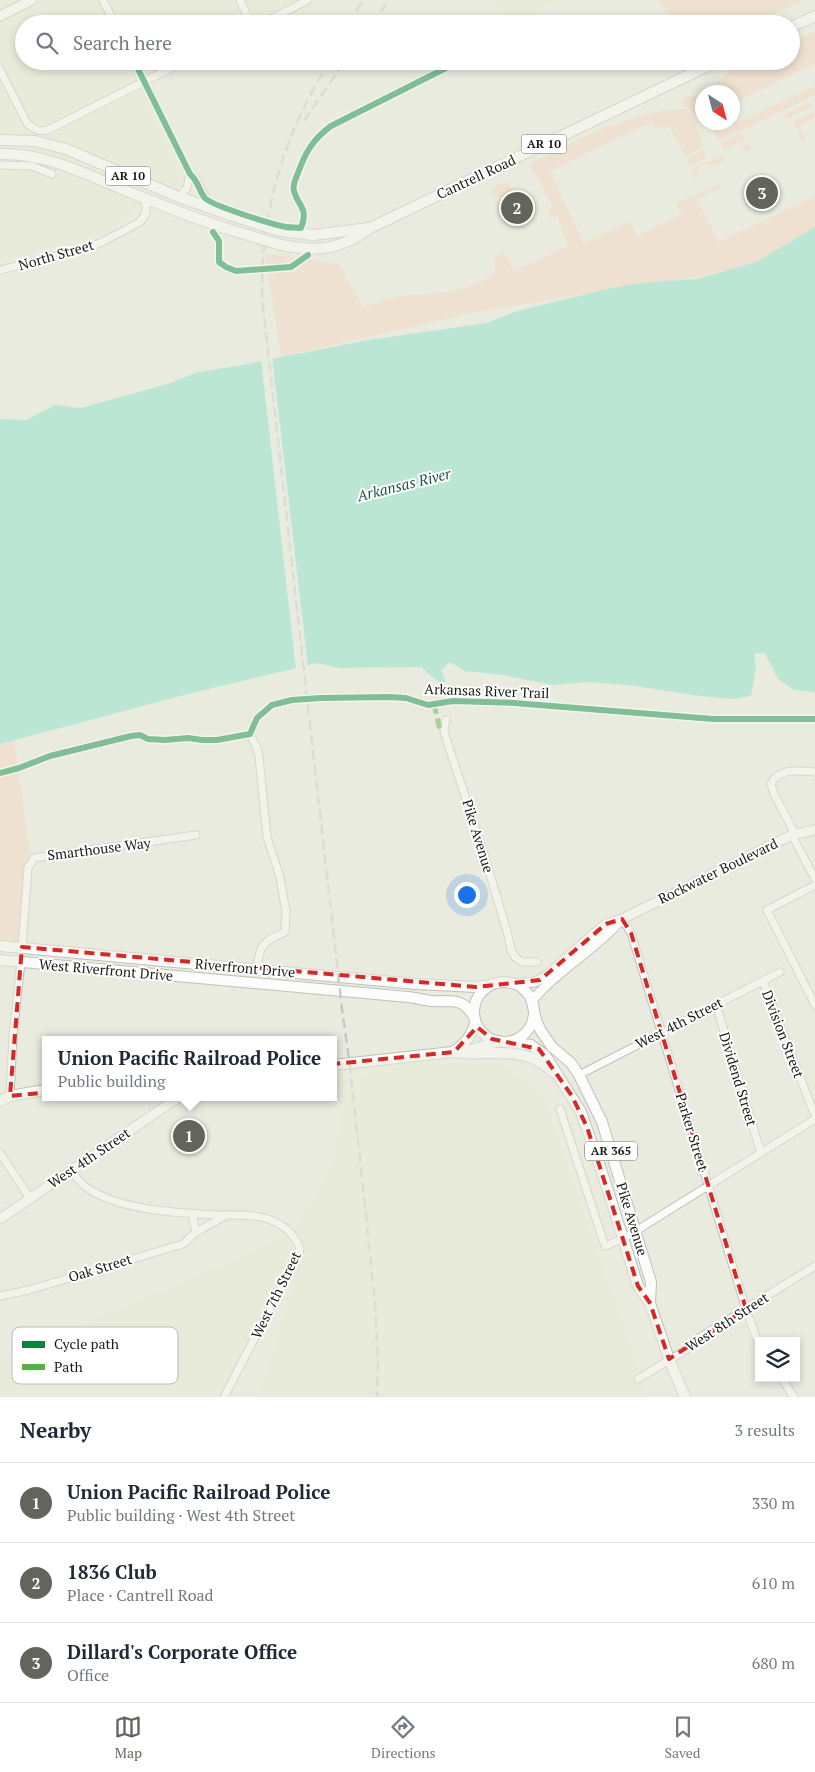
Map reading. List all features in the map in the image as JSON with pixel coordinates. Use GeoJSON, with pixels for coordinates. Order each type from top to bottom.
{"type":"FeatureCollection","features":[{"type":"Feature","properties":{"kind":"main road"},"geometry":{"type":"LineString","coordinates":[[800,22],[815,16]]}},
{"type":"Feature","properties":{"kind":"main road","name":"Cantrell Road"},"geometry":{"type":"LineString","coordinates":[[370,228],[699,70]]}},
{"type":"Feature","properties":{"kind":"main road","name":"AR 10"},"geometry":{"type":"LineString","coordinates":[[0,140],[35,141],[66,149],[179,197],[280,231],[301,235],[370,228]]}},
{"type":"Feature","properties":{"kind":"main road","name":"AR 10"},"geometry":{"type":"LineString","coordinates":[[0,154],[21,154],[65,165],[147,201],[281,245],[304,248],[336,246],[350,241],[370,228]]}},
{"type":"Feature","properties":{"kind":"main road","name":"Riverfront Drive"},"geometry":{"type":"LineString","coordinates":[[0,946],[425,984],[476,987],[491,985]]}},
{"type":"Feature","properties":{"kind":"main road"},"geometry":{"type":"LineString","coordinates":[[21,962],[22,947]]}},
{"type":"Feature","properties":{"kind":"main road","name":"West Riverfront Drive"},"geometry":{"type":"LineString","coordinates":[[0,960],[408,997],[431,1001],[457,1001],[466,1006],[474,1020]]}},
{"type":"Feature","properties":{"kind":"main road"},"geometry":{"type":"LineString","coordinates":[[454,1052],[471,1036],[476,1002],[479,995],[491,985],[505,982],[514,984]]}},
{"type":"Feature","properties":{"kind":"main road","name":"AR 365"},"geometry":{"type":"LineString","coordinates":[[514,984],[525,992],[532,1005]]}},
{"type":"Feature","properties":{"kind":"main road"},"geometry":{"type":"LineString","coordinates":[[454,1052],[471,1050],[520,1037],[526,1032],[532,1020],[532,1005]]}},
{"type":"Feature","properties":{"kind":"main road","name":"Pike Avenue"},"geometry":{"type":"LineString","coordinates":[[532,1005],[537,1023],[545,1039],[566,1059],[579,1075],[602,1122],[651,1282],[650,1303]]}},
{"type":"Feature","properties":{"kind":"main road"},"geometry":{"type":"LineString","coordinates":[[474,1020],[486,1036],[502,1042]]}},
{"type":"Feature","properties":{"kind":"main road","name":"Pike Avenue"},"geometry":{"type":"LineString","coordinates":[[502,1042],[524,1043],[539,1049],[572,1096],[587,1127],[638,1286],[650,1303],[669,1359],[685,1397]]}},
{"type":"Feature","properties":{"kind":"main road","name":"AR 365"},"geometry":{"type":"LineString","coordinates":[[337,1065],[454,1052],[471,1054],[503,1052],[523,1055],[543,1064],[561,1080]]}},
{"type":"Feature","properties":{"kind":"main road"},"geometry":{"type":"LineString","coordinates":[[0,1101],[10,1096],[42,1091]]}},
{"type":"Feature","properties":{"kind":"street"},"geometry":{"type":"LineString","coordinates":[[0,16],[32,0]]}},
{"type":"Feature","properties":{"kind":"street"},"geometry":{"type":"LineString","coordinates":[[103,0],[110,15]]}},
{"type":"Feature","properties":{"kind":"street"},"geometry":{"type":"LineString","coordinates":[[240,0],[247,15]]}},
{"type":"Feature","properties":{"kind":"street"},"geometry":{"type":"LineString","coordinates":[[278,15],[305,1]]}},
{"type":"Feature","properties":{"kind":"street"},"geometry":{"type":"LineString","coordinates":[[0,70],[27,122],[36,130],[46,130],[168,70]]}},
{"type":"Feature","properties":{"kind":"street"},"geometry":{"type":"LineString","coordinates":[[138,70],[190,174],[196,179],[211,208]]}},
{"type":"Feature","properties":{"kind":"street"},"geometry":{"type":"LineString","coordinates":[[0,165],[32,166],[52,174]]}},
{"type":"Feature","properties":{"kind":"street"},"geometry":{"type":"LineString","coordinates":[[179,197],[189,185],[190,174]]}},
{"type":"Feature","properties":{"kind":"street","name":"North Street"},"geometry":{"type":"LineString","coordinates":[[0,270],[81,250],[100,243],[140,222],[146,213],[147,201]]}},
{"type":"Feature","properties":{"kind":"street","name":"Pike Avenue"},"geometry":{"type":"LineString","coordinates":[[446,720],[444,731],[484,854],[508,936],[510,950],[522,962],[537,962]]}},
{"type":"Feature","properties":{"kind":"street"},"geometry":{"type":"LineString","coordinates":[[250,734],[260,757],[267,837],[280,877],[286,912],[284,932],[264,943],[258,954],[257,969]]}},
{"type":"Feature","properties":{"kind":"street"},"geometry":{"type":"LineString","coordinates":[[815,772],[784,772],[774,779],[771,784],[815,880]]}},
{"type":"Feature","properties":{"kind":"street","name":"Rockwater Boulevard"},"geometry":{"type":"LineString","coordinates":[[514,984],[535,982],[545,977],[606,924],[622,919],[794,834],[815,830]]}},
{"type":"Feature","properties":{"kind":"street","name":"Smarthouse Way"},"geometry":{"type":"LineString","coordinates":[[22,947],[28,868],[34,858],[196,836]]}},
{"type":"Feature","properties":{"kind":"street"},"geometry":{"type":"LineString","coordinates":[[815,885],[767,910],[815,1005]]}},
{"type":"Feature","properties":{"kind":"street","name":"Rockwater Boulevard"},"geometry":{"type":"LineString","coordinates":[[532,1005],[544,988],[612,932],[622,919]]}},
{"type":"Feature","properties":{"kind":"street","name":"Parker Street"},"geometry":{"type":"LineString","coordinates":[[622,919],[631,933],[756,1337]]}},
{"type":"Feature","properties":{"kind":"street"},"geometry":{"type":"LineString","coordinates":[[10,1096],[13,1035],[21,962]]}},
{"type":"Feature","properties":{"kind":"street","name":"West 4th Street"},"geometry":{"type":"LineString","coordinates":[[579,1075],[780,972]]}},
{"type":"Feature","properties":{"kind":"street","name":"Division Street"},"geometry":{"type":"LineString","coordinates":[[762,981],[815,1118]]}},
{"type":"Feature","properties":{"kind":"street","name":"Dividend Street"},"geometry":{"type":"LineString","coordinates":[[716,1005],[761,1153]]}},
{"type":"Feature","properties":{"kind":"street","name":"West 4th Street"},"geometry":{"type":"LineString","coordinates":[[0,1219],[172,1101]]}},
{"type":"Feature","properties":{"kind":"street"},"geometry":{"type":"LineString","coordinates":[[560,1109],[605,1246],[636,1231],[815,1118]]}},
{"type":"Feature","properties":{"kind":"street"},"geometry":{"type":"LineString","coordinates":[[0,1153],[30,1198]]}},
{"type":"Feature","properties":{"kind":"street"},"geometry":{"type":"LineString","coordinates":[[71,1170],[87,1188],[119,1202],[151,1210],[192,1214],[196,1232]]}},
{"type":"Feature","properties":{"kind":"street","name":"West 7th Street"},"geometry":{"type":"LineString","coordinates":[[192,1214],[258,1216],[276,1222],[292,1232],[300,1249],[224,1397]]}},
{"type":"Feature","properties":{"kind":"street","name":"Oak Street"},"geometry":{"type":"LineString","coordinates":[[0,1296],[29,1290],[183,1244],[196,1232],[228,1215]]}},
{"type":"Feature","properties":{"kind":"street","name":"West 8th Street"},"geometry":{"type":"LineString","coordinates":[[638,1379],[815,1266]]}},
{"type":"Feature","properties":{"kind":"street"},"geometry":{"type":"LineString","coordinates":[[784,1382],[794,1397]]}},
{"type":"Feature","properties":{"kind":"highlighted area"},"geometry":{"type":"Polygon","coordinates":[[[622,919],[631,933],[746,1309],[669,1359],[650,1303],[638,1286],[587,1127],[572,1096],[539,1049],[492,1039],[477,1027],[454,1052],[10,1096],[22,947],[476,987],[540,980],[606,924],[622,919]]]}},
{"type":"Feature","properties":{"kind":"shaded area"},"geometry":{"type":"Polygon","coordinates":[[[0,0],[306,0],[277,15],[15,15],[15,70],[167,70],[144,82],[186,183],[135,207],[132,214],[95,238],[0,262],[0,0]]]}},
{"type":"Feature","properties":{"kind":"shaded area"},"geometry":{"type":"Polygon","coordinates":[[[496,0],[558,0],[527,15],[504,15],[496,0]]]}},
{"type":"Feature","properties":{"kind":"shaded area"},"geometry":{"type":"Polygon","coordinates":[[[659,0],[803,0],[773,15],[668,15],[659,0]]]}},
{"type":"Feature","properties":{"kind":"shaded area"},"geometry":{"type":"Polygon","coordinates":[[[815,32],[815,64],[740,100],[740,85],[714,85],[733,70],[800,70],[800,39],[815,32]]]}},
{"type":"Feature","properties":{"kind":"shaded area"},"geometry":{"type":"Polygon","coordinates":[[[815,86],[815,95],[719,141],[713,130],[740,130],[740,121],[815,86]]]}},
{"type":"Feature","properties":{"kind":"shaded area"},"geometry":{"type":"Polygon","coordinates":[[[695,96],[695,116],[681,102],[685,97],[695,96]]]}},
{"type":"Feature","properties":{"kind":"shaded area"},"geometry":{"type":"Polygon","coordinates":[[[811,102],[812,107],[786,119],[783,115],[811,102]]]}},
{"type":"Feature","properties":{"kind":"shaded area"},"geometry":{"type":"Polygon","coordinates":[[[687,109],[695,124],[695,130],[698,130],[703,140],[701,148],[686,157],[668,126],[654,128],[652,122],[550,171],[584,243],[630,221],[637,236],[682,214],[676,203],[694,195],[719,242],[815,196],[815,227],[756,262],[708,275],[481,311],[281,357],[265,253],[339,264],[363,307],[397,297],[447,292],[470,286],[495,273],[494,256],[504,252],[514,271],[568,246],[557,215],[551,218],[549,215],[552,205],[529,164],[582,137],[638,116],[661,110],[687,109]]]}},
{"type":"Feature","properties":{"kind":"shaded area"},"geometry":{"type":"Polygon","coordinates":[[[813,112],[815,118],[800,126],[806,140],[803,141],[793,122],[813,112]]]}},
{"type":"Feature","properties":{"kind":"shaded area"},"geometry":{"type":"Polygon","coordinates":[[[742,133],[745,140],[723,150],[720,143],[742,133]]]}},
{"type":"Feature","properties":{"kind":"shaded area"},"geometry":{"type":"Polygon","coordinates":[[[748,143],[752,151],[746,153],[742,146],[723,155],[726,160],[711,167],[708,164],[697,169],[700,175],[694,178],[691,171],[694,168],[748,143]]]}},
{"type":"Feature","properties":{"kind":"shaded area"},"geometry":{"type":"Polygon","coordinates":[[[703,150],[707,158],[691,166],[687,159],[703,150]]]}},
{"type":"Feature","properties":{"kind":"shaded area"},"geometry":{"type":"Polygon","coordinates":[[[507,181],[512,191],[494,199],[490,189],[507,181]]]}},
{"type":"Feature","properties":{"kind":"shaded area"},"geometry":{"type":"Polygon","coordinates":[[[719,184],[720,188],[697,199],[696,195],[719,184]]]}},
{"type":"Feature","properties":{"kind":"shaded area"},"geometry":{"type":"Polygon","coordinates":[[[14,740],[31,860],[22,947],[0,945],[0,745],[14,740]]]}},
{"type":"Feature","properties":{"kind":"shaded area"},"geometry":{"type":"Polygon","coordinates":[[[499,1061],[548,1103],[647,1397],[258,1397],[296,1279],[288,1267],[220,1397],[0,1397],[0,1360],[12,1355],[12,1384],[178,1384],[178,1327],[77,1327],[271,1244],[298,1222],[317,1196],[335,1153],[340,1116],[337,1077],[367,1074],[368,1067],[499,1061]]]}},
{"type":"Feature","properties":{"kind":"water","name":"Arkansas River"},"geometry":{"type":"Polygon","coordinates":[[[815,227],[815,692],[794,690],[778,679],[765,653],[754,654],[756,667],[751,696],[732,699],[628,685],[588,682],[553,685],[502,675],[465,671],[450,662],[441,670],[446,682],[441,684],[421,667],[339,668],[317,663],[184,695],[0,744],[0,419],[26,420],[55,405],[81,408],[171,383],[195,373],[368,340],[487,323],[517,311],[607,289],[640,283],[697,279],[756,262],[815,227]]]}},
{"type":"Feature","properties":{"kind":"pier"},"geometry":{"type":"Polygon","coordinates":[[[272,357],[308,667],[296,670],[261,359],[272,357]]]}},
{"type":"Feature","properties":{"kind":"railway"},"geometry":{"type":"LineString","coordinates":[[354,15],[363,0]]}},
{"type":"Feature","properties":{"kind":"railway"},"geometry":{"type":"LineString","coordinates":[[378,15],[389,0]]}},
{"type":"Feature","properties":{"kind":"railway"},"geometry":{"type":"LineString","coordinates":[[325,70],[299,117],[278,175],[266,235],[262,298],[342,1009],[351,1074],[375,1302],[378,1361],[377,1397]]}},
{"type":"Feature","properties":{"kind":"railway"},"geometry":{"type":"LineString","coordinates":[[304,121],[339,70]]}},
{"type":"Feature","properties":{"kind":"marked path"},"geometry":{"type":"LineString","coordinates":[[434,704],[439,726],[444,731]]}},
{"type":"Feature","properties":{"kind":"cycle path"},"geometry":{"type":"LineString","coordinates":[[138,70],[190,174],[204,197],[229,210],[256,219],[286,227],[301,228],[304,216],[296,196],[294,184],[314,141],[331,126],[442,70]]}},
{"type":"Feature","properties":{"kind":"cycle path"},"geometry":{"type":"LineString","coordinates":[[213,232],[219,241],[219,262],[236,271],[291,267],[308,255]]}},
{"type":"Feature","properties":{"kind":"cycle path","name":"Arkansas River Trail"},"geometry":{"type":"LineString","coordinates":[[0,773],[50,756],[131,736],[140,735],[148,739],[165,740],[188,738],[217,740],[250,734],[257,718],[272,705],[292,700],[321,698],[406,698],[428,705],[453,701],[514,703],[713,719],[815,719]]}},
{"type":"Feature","properties":{"kind":"place","name":"Dillard's Corporate Office"},"geometry":{"type":"Point","coordinates":[762,193]}},
{"type":"Feature","properties":{"kind":"place","name":"1836 Club"},"geometry":{"type":"Point","coordinates":[517,208]}},
{"type":"Feature","properties":{"kind":"place","name":"Union Pacific Railroad Police"},"geometry":{"type":"Point","coordinates":[189,1136]}}]}
